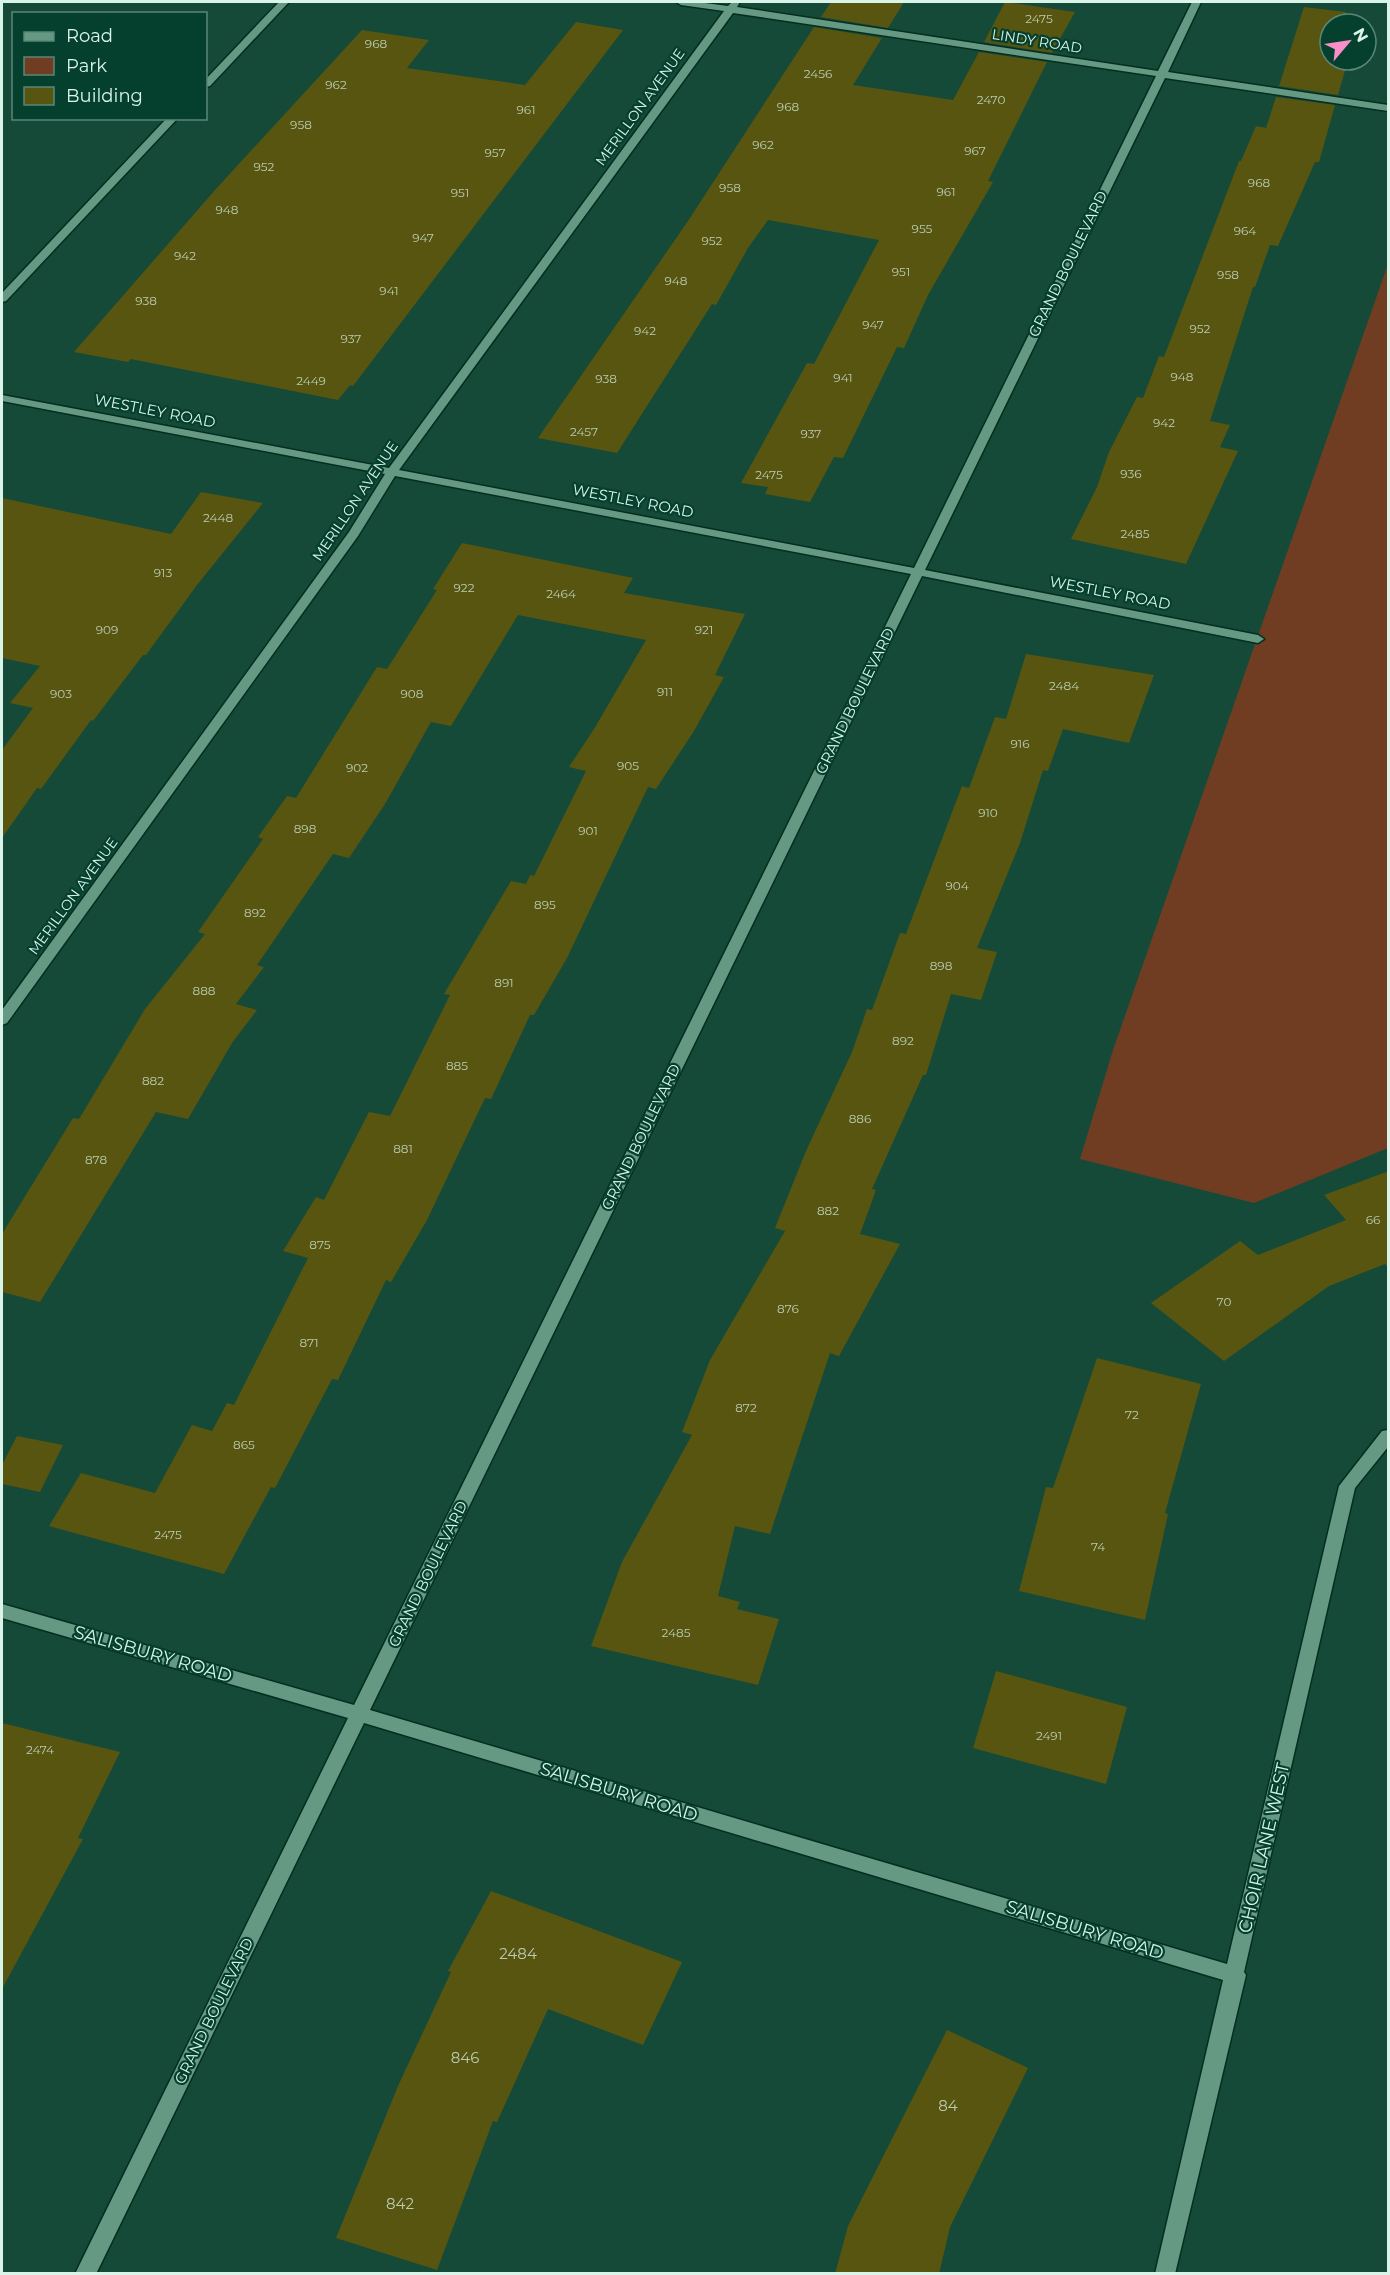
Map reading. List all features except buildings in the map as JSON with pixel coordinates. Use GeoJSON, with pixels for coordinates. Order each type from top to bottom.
{"type":"FeatureCollection","features":[{"type":"Feature","properties":{"kind":"street"},"geometry":{"type":"LineString","coordinates":[[207,83],[284,2]]}},
{"type":"Feature","properties":{"kind":"street","name":"LINDY ROAD"},"geometry":{"type":"LineString","coordinates":[[681,2],[734,5],[1389,108]]}},
{"type":"Feature","properties":{"kind":"street","name":"GRAND BOULEVARD"},"geometry":{"type":"LineString","coordinates":[[85,2274],[1197,2]]}},
{"type":"Feature","properties":{"kind":"street","name":"MERILLON AVENUE"},"geometry":{"type":"LineString","coordinates":[[2,1020],[354,533],[392,472],[734,5]]}},
{"type":"Feature","properties":{"kind":"street"},"geometry":{"type":"LineString","coordinates":[[2,298],[171,120]]}},
{"type":"Feature","properties":{"kind":"street","name":"WESTLEY ROAD"},"geometry":{"type":"LineString","coordinates":[[2,398],[1258,639]]}},
{"type":"Feature","properties":{"kind":"street","name":"CHOIR LANE WEST"},"geometry":{"type":"LineString","coordinates":[[1165,2274],[1236,1975],[1347,1486],[1389,1436]]}},
{"type":"Feature","properties":{"kind":"street","name":"SALISBURY ROAD"},"geometry":{"type":"LineString","coordinates":[[2,1611],[359,1714],[1236,1975]]}},
{"type":"Feature","properties":{"kind":"green space"},"geometry":{"type":"Polygon","coordinates":[[[1388,264],[1388,1148],[1254,1203],[1080,1159],[1113,1050],[1388,264]]]}}]}
